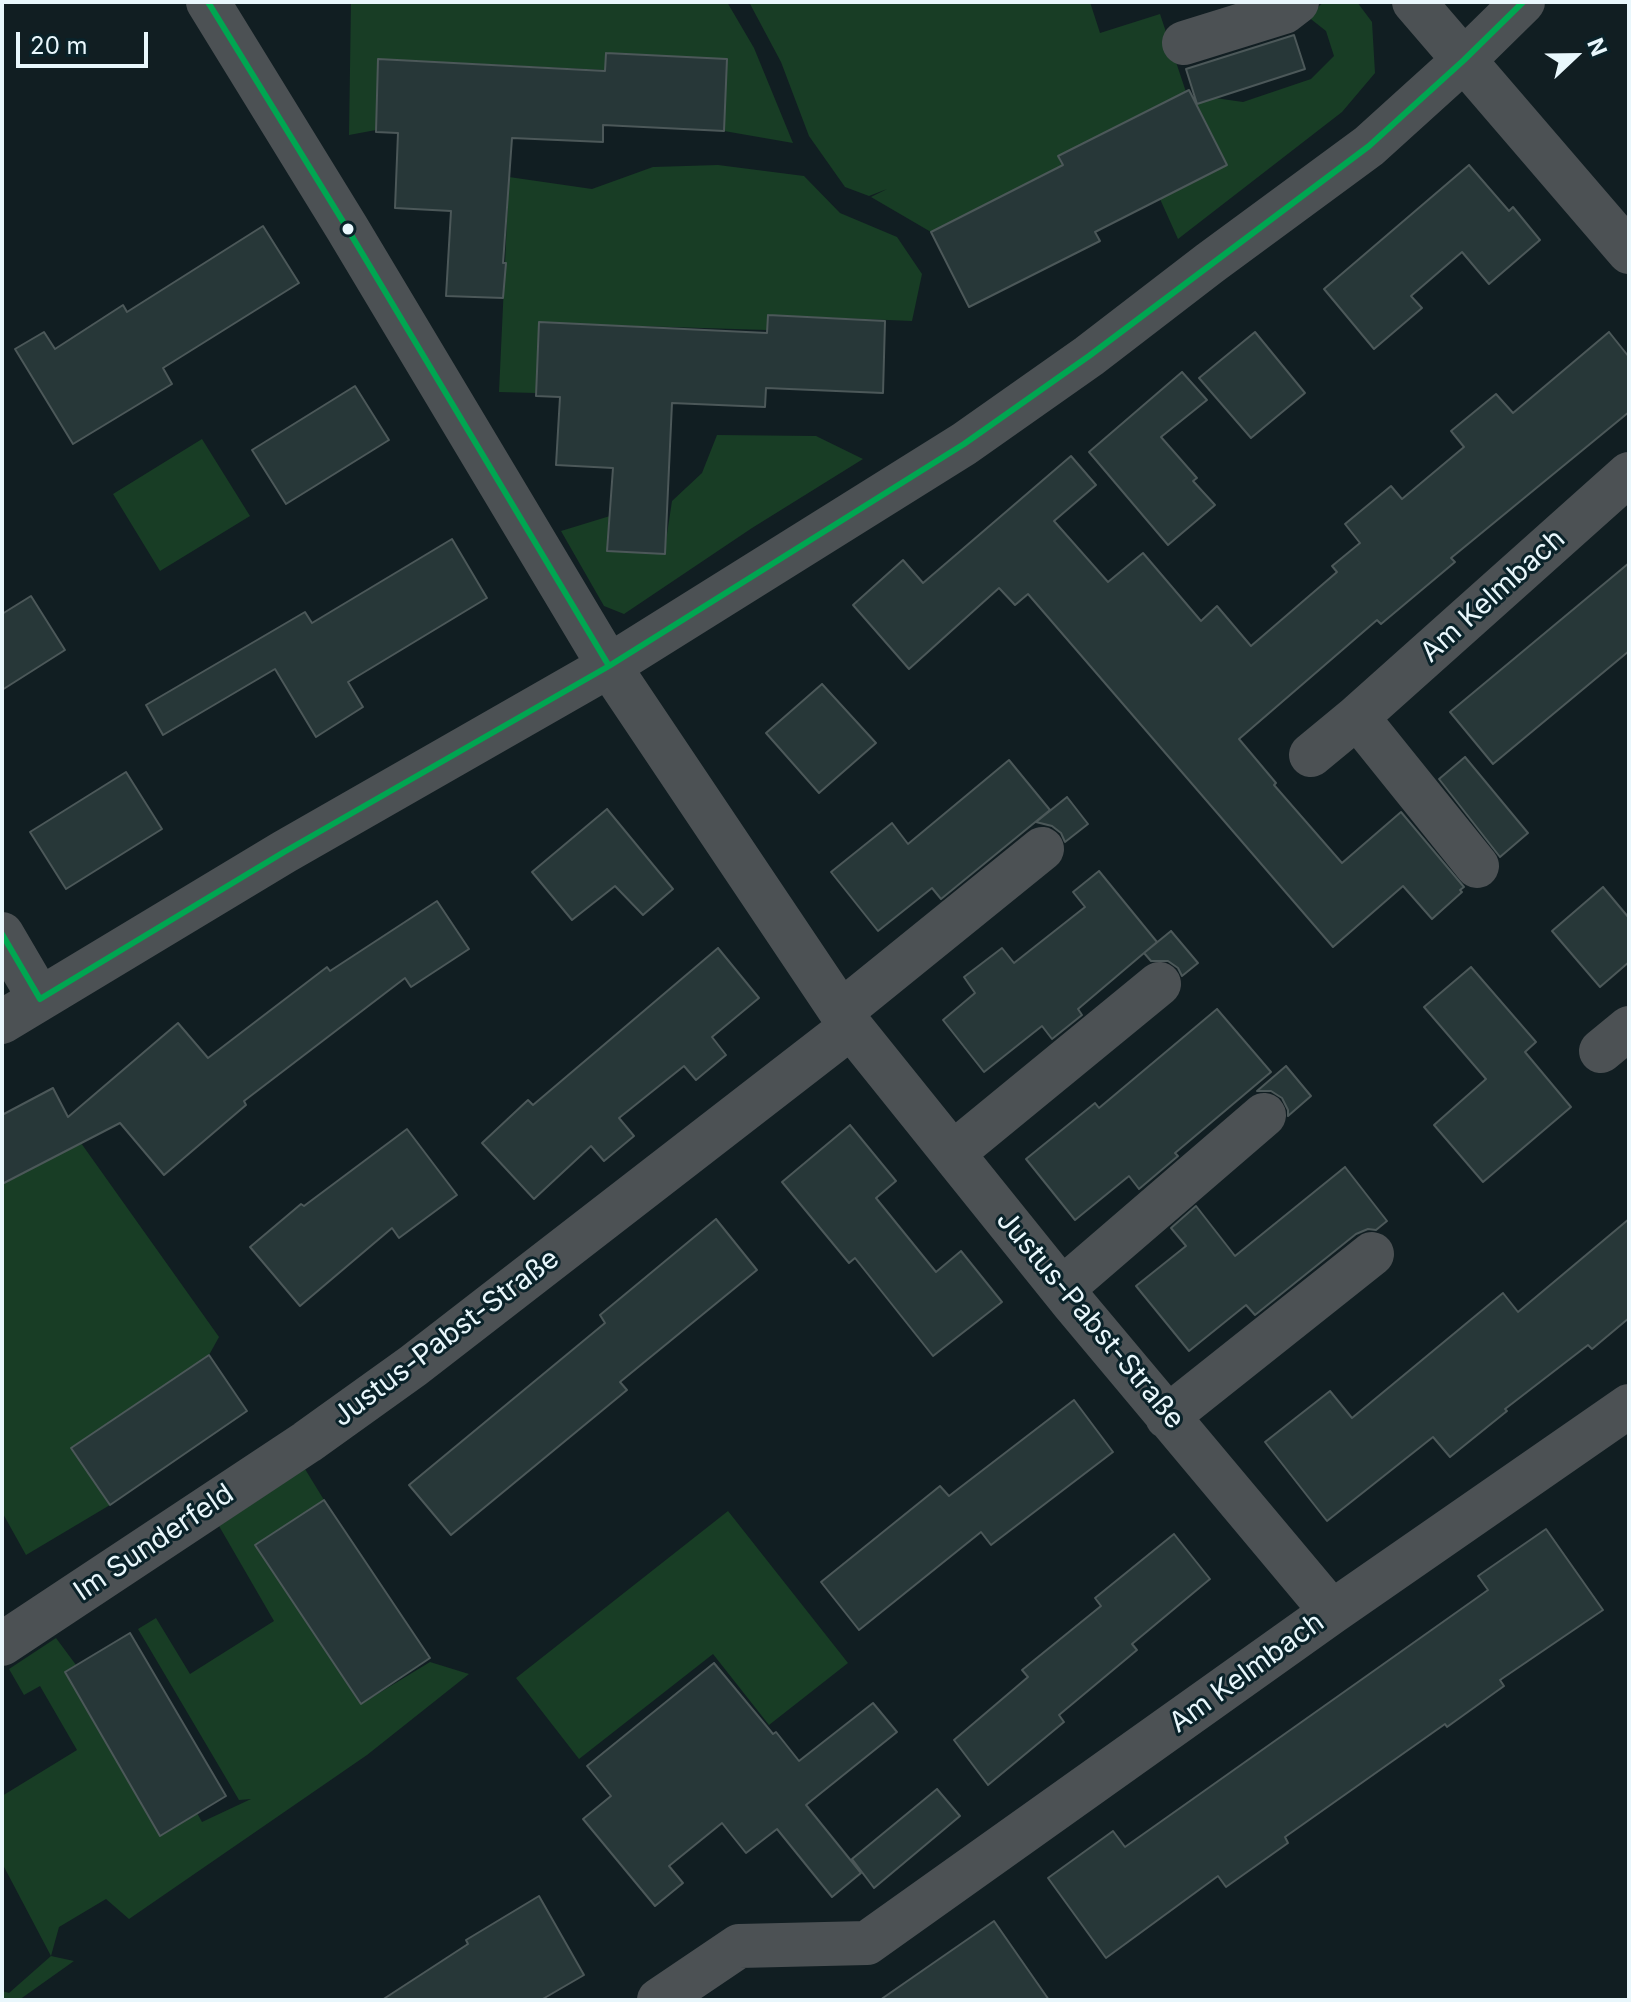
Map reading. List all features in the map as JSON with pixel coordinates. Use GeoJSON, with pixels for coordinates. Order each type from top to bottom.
{"type":"FeatureCollection","features":[{"type":"Feature","properties":{"kind":"street","name":"Justus-Pabst-Straße"},"geometry":{"type":"LineString","coordinates":[[208,2],[609,666],[846,1019],[1062,1289],[1332,1612]]}},
{"type":"Feature","properties":{"kind":"street"},"geometry":{"type":"LineString","coordinates":[[1184,43],[1284,12],[1297,2]]}},
{"type":"Feature","properties":{"kind":"street"},"geometry":{"type":"LineString","coordinates":[[1414,2],[1629,252]]}},
{"type":"Feature","properties":{"kind":"street"},"geometry":{"type":"LineString","coordinates":[[2,1022],[304,840],[609,666],[964,444],[1089,356],[1369,146],[1523,2]]}},
{"type":"Feature","properties":{"kind":"street","name":"Am Kelmbach"},"geometry":{"type":"LineString","coordinates":[[1311,755],[1629,474]]}},
{"type":"Feature","properties":{"kind":"street"},"geometry":{"type":"LineString","coordinates":[[1357,717],[1477,866]]}},
{"type":"Feature","properties":{"kind":"street"},"geometry":{"type":"LineString","coordinates":[[846,1019],[1042,849]]}},
{"type":"Feature","properties":{"kind":"street"},"geometry":{"type":"LineString","coordinates":[[2,934],[40,999]]}},
{"type":"Feature","properties":{"kind":"street"},"geometry":{"type":"LineString","coordinates":[[953,1153],[1159,984]]}},
{"type":"Feature","properties":{"kind":"street","name":"Justus-Pabst-Straße"},"geometry":{"type":"LineString","coordinates":[[307,1442],[438,1346],[846,1019]]}},
{"type":"Feature","properties":{"kind":"street"},"geometry":{"type":"LineString","coordinates":[[1062,1289],[1264,1115]]}},
{"type":"Feature","properties":{"kind":"street"},"geometry":{"type":"LineString","coordinates":[[1167,1417],[1372,1254]]}},
{"type":"Feature","properties":{"kind":"street","name":"Am Kelmbach"},"geometry":{"type":"LineString","coordinates":[[659,2000],[739,1946],[867,1943],[1332,1612],[1629,1406]]}},
{"type":"Feature","properties":{"kind":"street","name":"Im Sunderfeld"},"geometry":{"type":"LineString","coordinates":[[2,1644],[307,1442]]}},
{"type":"Feature","properties":{"kind":"green space"},"geometry":{"type":"Polygon","coordinates":[[[351,2],[727,2],[754,48],[793,143],[724,131],[723,59],[606,53],[605,70],[381,59],[376,130],[349,135],[351,2]]]}},
{"type":"Feature","properties":{"kind":"green space"},"geometry":{"type":"Polygon","coordinates":[[[749,2],[1090,2],[1100,33],[1160,14],[1186,92],[1058,157],[1062,166],[931,232],[871,197],[887,189],[869,196],[845,187],[809,136],[781,62],[749,2]]]}},
{"type":"Feature","properties":{"kind":"green space"},"geometry":{"type":"Polygon","coordinates":[[[1324,2],[1357,2],[1372,22],[1375,73],[1342,112],[1178,239],[1160,199],[1227,165],[1197,104],[1215,98],[1243,102],[1311,79],[1334,56],[1326,31],[1307,16],[1324,2]]]}},
{"type":"Feature","properties":{"kind":"green space"},"geometry":{"type":"Polygon","coordinates":[[[718,165],[804,176],[840,213],[897,237],[922,274],[912,321],[768,315],[767,330],[539,323],[536,393],[499,392],[509,177],[592,189],[653,167],[718,165]]]}},
{"type":"Feature","properties":{"kind":"green space"},"geometry":{"type":"Polygon","coordinates":[[[717,435],[816,436],[863,459],[752,528],[624,614],[604,606],[561,531],[610,516],[608,551],[664,554],[672,501],[702,473],[717,435]]]}},
{"type":"Feature","properties":{"kind":"green space"},"geometry":{"type":"Polygon","coordinates":[[[202,439],[250,516],[160,571],[113,494],[202,439]]]}},
{"type":"Feature","properties":{"kind":"green space"},"geometry":{"type":"Polygon","coordinates":[[[81,1143],[219,1337],[209,1355],[72,1448],[110,1505],[26,1555],[2,1512],[2,1184],[81,1143]]]}},
{"type":"Feature","properties":{"kind":"green space"},"geometry":{"type":"Polygon","coordinates":[[[305,1469],[324,1500],[256,1546],[361,1704],[430,1662],[469,1674],[367,1755],[129,1919],[106,1899],[59,1927],[51,1956],[2,1863],[2,1796],[77,1750],[40,1686],[24,1695],[9,1669],[56,1638],[76,1665],[65,1672],[160,1836],[197,1813],[202,1822],[251,1799],[239,1800],[138,1629],[156,1618],[190,1674],[274,1621],[219,1526],[305,1469]]]}},
{"type":"Feature","properties":{"kind":"green space"},"geometry":{"type":"Polygon","coordinates":[[[728,1511],[848,1663],[769,1725],[713,1654],[579,1759],[516,1678],[728,1511]]]}},
{"type":"Feature","properties":{"kind":"green space"},"geometry":{"type":"Polygon","coordinates":[[[51,1956],[74,1961],[19,2000],[2,2000],[2,1991],[9,1993],[51,1956]]]}},
{"type":"Feature","properties":{"kind":"building"},"geometry":{"type":"Polygon","coordinates":[[[1294,35],[1305,69],[1197,104],[1186,69],[1294,35]]]}},
{"type":"Feature","properties":{"kind":"building"},"geometry":{"type":"Polygon","coordinates":[[[606,53],[727,59],[724,131],[603,125],[603,142],[512,138],[503,298],[446,296],[451,211],[395,208],[398,133],[376,132],[378,59],[605,71],[606,53]]]}},
{"type":"Feature","properties":{"kind":"building"},"geometry":{"type":"Polygon","coordinates":[[[1189,90],[1227,165],[1095,232],[1100,241],[969,307],[931,232],[1063,165],[1058,156],[1189,90]]]}},
{"type":"Feature","properties":{"kind":"building"},"geometry":{"type":"Polygon","coordinates":[[[1469,165],[1509,211],[1513,207],[1540,240],[1489,284],[1462,252],[1411,296],[1422,308],[1374,349],[1324,289],[1469,165]]]}},
{"type":"Feature","properties":{"kind":"building"},"geometry":{"type":"Polygon","coordinates":[[[263,226],[299,283],[163,368],[172,384],[73,444],[15,349],[44,332],[55,349],[123,305],[127,312],[263,226]]]}},
{"type":"Feature","properties":{"kind":"building"},"geometry":{"type":"Polygon","coordinates":[[[768,315],[885,321],[883,393],[766,388],[765,407],[672,403],[665,554],[607,551],[613,468],[556,465],[560,397],[536,396],[539,322],[767,333],[768,315]]]}},
{"type":"Feature","properties":{"kind":"building"},"geometry":{"type":"Polygon","coordinates":[[[1255,332],[1305,393],[1251,438],[1199,378],[1255,332]]]}},
{"type":"Feature","properties":{"kind":"building"},"geometry":{"type":"Polygon","coordinates":[[[1609,332],[1629,357],[1629,412],[1451,558],[1455,562],[1381,624],[1377,620],[1239,739],[1276,783],[1274,785],[1342,863],[1401,812],[1464,887],[1432,919],[1403,886],[1333,947],[1028,594],[1015,605],[999,588],[909,669],[853,605],[903,560],[923,583],[1071,456],[1096,485],[1054,521],[1108,582],[1143,553],[1201,621],[1217,606],[1251,646],[1337,572],[1332,566],[1360,543],[1345,524],[1391,486],[1402,499],[1464,447],[1451,431],[1496,394],[1513,413],[1609,332]]]}},
{"type":"Feature","properties":{"kind":"building"},"geometry":{"type":"Polygon","coordinates":[[[1182,372],[1207,400],[1161,437],[1197,478],[1193,481],[1215,505],[1168,545],[1089,452],[1182,372]]]}},
{"type":"Feature","properties":{"kind":"building"},"geometry":{"type":"Polygon","coordinates":[[[355,386],[389,440],[286,504],[252,450],[355,386]]]}},
{"type":"Feature","properties":{"kind":"building"},"geometry":{"type":"Polygon","coordinates":[[[452,539],[487,598],[348,682],[363,707],[316,737],[275,669],[163,735],[146,705],[305,612],[312,623],[452,539]]]}},
{"type":"Feature","properties":{"kind":"building"},"geometry":{"type":"Polygon","coordinates":[[[1629,563],[1629,651],[1493,764],[1450,712],[1629,563]]]}},
{"type":"Feature","properties":{"kind":"building"},"geometry":{"type":"Polygon","coordinates":[[[31,596],[65,650],[2,690],[2,614],[31,596]]]}},
{"type":"Feature","properties":{"kind":"building"},"geometry":{"type":"Polygon","coordinates":[[[822,684],[876,743],[819,793],[766,733],[822,684]]]}},
{"type":"Feature","properties":{"kind":"building"},"geometry":{"type":"Polygon","coordinates":[[[1465,757],[1528,833],[1500,857],[1439,779],[1465,757]]]}},
{"type":"Feature","properties":{"kind":"building"},"geometry":{"type":"Polygon","coordinates":[[[1009,760],[1050,810],[941,899],[932,888],[878,931],[831,872],[892,823],[908,844],[1009,760]]]}},
{"type":"Feature","properties":{"kind":"building"},"geometry":{"type":"Polygon","coordinates":[[[126,772],[162,829],[66,889],[30,832],[126,772]]]}},
{"type":"Feature","properties":{"kind":"building"},"geometry":{"type":"Polygon","coordinates":[[[1067,797],[1088,824],[1065,842],[1061,833],[1052,826],[1036,822],[1067,797]]]}},
{"type":"Feature","properties":{"kind":"building"},"geometry":{"type":"Polygon","coordinates":[[[607,809],[673,889],[643,915],[615,886],[572,920],[532,872],[607,809]]]}},
{"type":"Feature","properties":{"kind":"building"},"geometry":{"type":"Polygon","coordinates":[[[1099,871],[1157,942],[1078,1009],[1082,1015],[1052,1039],[1042,1026],[984,1072],[943,1020],[975,993],[964,977],[1002,948],[1014,963],[1085,907],[1073,892],[1099,871]]]}},
{"type":"Feature","properties":{"kind":"building"},"geometry":{"type":"Polygon","coordinates":[[[1603,887],[1629,918],[1629,962],[1600,987],[1552,931],[1603,887]]]}},
{"type":"Feature","properties":{"kind":"building"},"geometry":{"type":"Polygon","coordinates":[[[437,901],[469,949],[411,987],[405,978],[244,1101],[246,1105],[164,1175],[120,1123],[2,1184],[2,1115],[53,1088],[68,1117],[178,1023],[208,1058],[327,967],[330,971],[437,901]]]}},
{"type":"Feature","properties":{"kind":"building"},"geometry":{"type":"Polygon","coordinates":[[[1171,931],[1198,963],[1182,976],[1178,968],[1168,961],[1151,961],[1144,953],[1171,931]]]}},
{"type":"Feature","properties":{"kind":"building"},"geometry":{"type":"Polygon","coordinates":[[[718,948],[759,998],[712,1037],[726,1055],[696,1080],[684,1066],[619,1118],[634,1136],[604,1161],[591,1146],[534,1199],[482,1143],[528,1100],[533,1105],[718,948]]]}},
{"type":"Feature","properties":{"kind":"building"},"geometry":{"type":"Polygon","coordinates":[[[1471,967],[1536,1042],[1525,1052],[1571,1107],[1483,1182],[1434,1125],[1486,1079],[1424,1007],[1471,967]]]}},
{"type":"Feature","properties":{"kind":"building"},"geometry":{"type":"Polygon","coordinates":[[[1217,1009],[1271,1072],[1175,1153],[1178,1156],[1139,1189],[1129,1176],[1075,1220],[1026,1159],[1095,1103],[1099,1108],[1217,1009]]]}},
{"type":"Feature","properties":{"kind":"building"},"geometry":{"type":"Polygon","coordinates":[[[1286,1066],[1311,1096],[1288,1116],[1282,1098],[1271,1091],[1257,1091],[1286,1066]]]}},
{"type":"Feature","properties":{"kind":"building"},"geometry":{"type":"Polygon","coordinates":[[[850,1125],[896,1181],[876,1198],[936,1272],[961,1251],[1002,1302],[933,1356],[855,1258],[849,1263],[782,1182],[850,1125]]]}},
{"type":"Feature","properties":{"kind":"building"},"geometry":{"type":"Polygon","coordinates":[[[407,1129],[457,1195],[399,1238],[392,1228],[300,1306],[250,1247],[301,1204],[304,1206],[407,1129]]]}},
{"type":"Feature","properties":{"kind":"building"},"geometry":{"type":"Polygon","coordinates":[[[1345,1167],[1387,1221],[1376,1230],[1368,1229],[1356,1234],[1255,1315],[1246,1305],[1189,1351],[1136,1286],[1186,1246],[1171,1228],[1196,1206],[1235,1256],[1345,1167]]]}},
{"type":"Feature","properties":{"kind":"building"},"geometry":{"type":"Polygon","coordinates":[[[716,1219],[757,1270],[620,1382],[627,1390],[451,1535],[409,1485],[605,1323],[600,1315],[716,1219]]]}},
{"type":"Feature","properties":{"kind":"building"},"geometry":{"type":"Polygon","coordinates":[[[1629,1219],[1629,1318],[1592,1349],[1588,1345],[1505,1409],[1507,1411],[1450,1457],[1433,1437],[1327,1521],[1265,1442],[1330,1391],[1352,1418],[1503,1293],[1518,1312],[1629,1219]]]}},
{"type":"Feature","properties":{"kind":"building"},"geometry":{"type":"Polygon","coordinates":[[[209,1355],[247,1411],[110,1505],[71,1448],[209,1355]]]}},
{"type":"Feature","properties":{"kind":"building"},"geometry":{"type":"Polygon","coordinates":[[[1074,1400],[1113,1452],[991,1545],[981,1532],[859,1630],[821,1582],[940,1486],[949,1496],[1074,1400]]]}},
{"type":"Feature","properties":{"kind":"building"},"geometry":{"type":"Polygon","coordinates":[[[324,1500],[430,1658],[361,1704],[255,1545],[324,1500]]]}},
{"type":"Feature","properties":{"kind":"building"},"geometry":{"type":"Polygon","coordinates":[[[1546,1529],[1603,1610],[1500,1680],[1504,1686],[1447,1727],[1445,1724],[1285,1837],[1288,1843],[1226,1887],[1218,1876],[1106,1958],[1048,1878],[1113,1831],[1125,1847],[1488,1590],[1478,1576],[1546,1529]]]}},
{"type":"Feature","properties":{"kind":"building"},"geometry":{"type":"Polygon","coordinates":[[[1174,1534],[1210,1579],[1132,1644],[1137,1650],[1059,1715],[1064,1722],[988,1785],[954,1740],[1028,1677],[1022,1670],[1101,1606],[1095,1598],[1174,1534]]]}},
{"type":"Feature","properties":{"kind":"building"},"geometry":{"type":"Polygon","coordinates":[[[130,1633],[226,1796],[160,1836],[65,1672],[130,1633]]]}},
{"type":"Feature","properties":{"kind":"building"},"geometry":{"type":"Polygon","coordinates":[[[714,1663],[799,1761],[873,1703],[897,1732],[806,1805],[861,1873],[832,1897],[777,1829],[746,1853],[722,1823],[669,1866],[683,1883],[655,1906],[583,1819],[611,1796],[587,1766],[714,1663]]]}},
{"type":"Feature","properties":{"kind":"building"},"geometry":{"type":"Polygon","coordinates":[[[937,1789],[960,1816],[874,1888],[852,1859],[937,1789]]]}},
{"type":"Feature","properties":{"kind":"building"},"geometry":{"type":"Polygon","coordinates":[[[539,1896],[584,1975],[541,2000],[382,2000],[468,1944],[466,1940],[539,1896]]]}},
{"type":"Feature","properties":{"kind":"building"},"geometry":{"type":"Polygon","coordinates":[[[994,1921],[1049,2000],[880,2000],[994,1921]]]}},
{"type":"Feature","properties":{"kind":"transit line"},"geometry":{"type":"LineString","coordinates":[[208,2],[609,666]]}},
{"type":"Feature","properties":{"kind":"transit line"},"geometry":{"type":"LineString","coordinates":[[2,934],[40,999],[284,852],[609,666],[964,444],[1089,356],[1369,146],[1523,2]]}}]}
